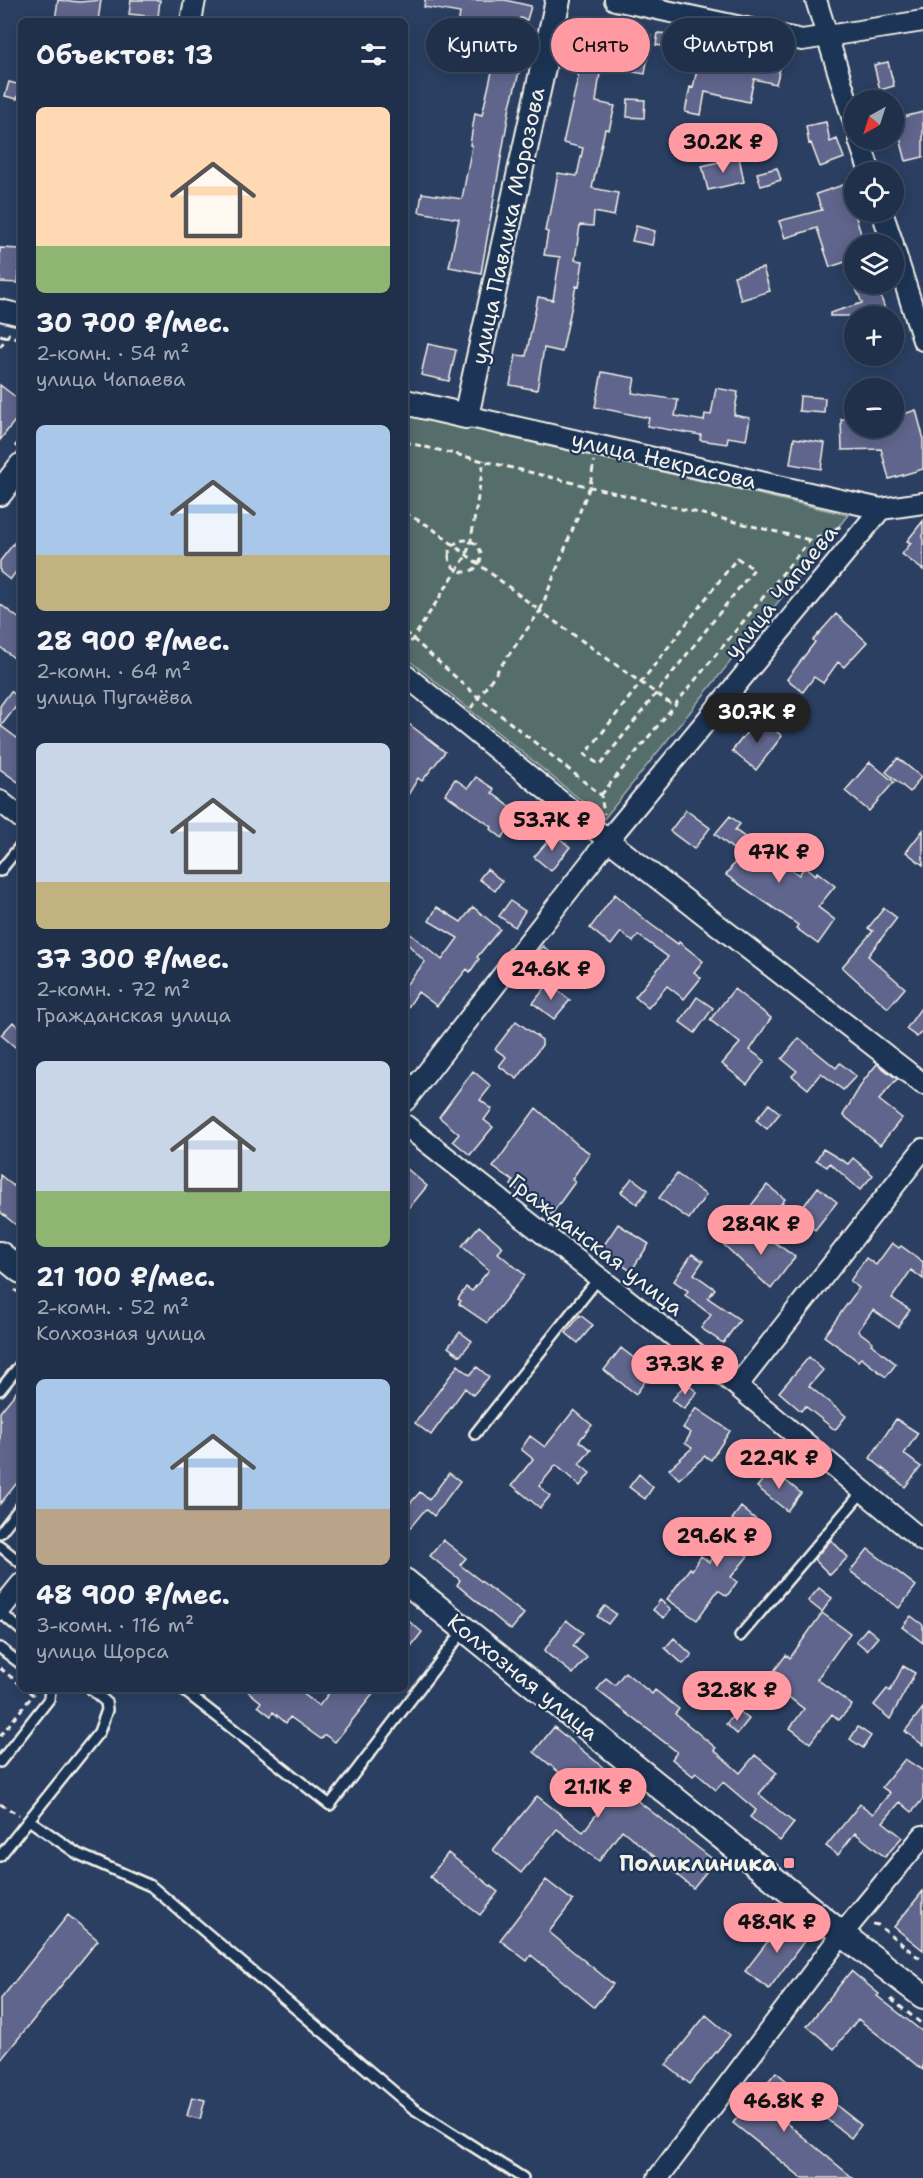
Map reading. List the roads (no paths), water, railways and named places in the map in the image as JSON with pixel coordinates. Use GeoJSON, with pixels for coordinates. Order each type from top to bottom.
{"type":"FeatureCollection","features":[{"type":"Feature","properties":{"kind":"street"},"geometry":{"type":"LineString","coordinates":[[192,18],[195,0]]}},
{"type":"Feature","properties":{"kind":"street","name":"улица Павлика Морозова"},"geometry":{"type":"LineString","coordinates":[[466,416],[558,0]]}},
{"type":"Feature","properties":{"kind":"street"},"geometry":{"type":"LineString","coordinates":[[615,0],[802,40],[827,38],[923,21]]}},
{"type":"Feature","properties":{"kind":"street"},"geometry":{"type":"LineString","coordinates":[[816,0],[844,91]]}},
{"type":"Feature","properties":{"kind":"street"},"geometry":{"type":"LineString","coordinates":[[904,281],[923,340]]}},
{"type":"Feature","properties":{"kind":"street"},"geometry":{"type":"LineString","coordinates":[[0,310],[18,314]]}},
{"type":"Feature","properties":{"kind":"street","name":"улица Некрасова"},"geometry":{"type":"LineString","coordinates":[[408,403],[881,508],[923,503]]}},
{"type":"Feature","properties":{"kind":"street"},"geometry":{"type":"LineString","coordinates":[[0,492],[18,470]]}},
{"type":"Feature","properties":{"kind":"street","name":"улица Чапаева"},"geometry":{"type":"LineString","coordinates":[[408,1097],[608,840],[881,508]]}},
{"type":"Feature","properties":{"kind":"street"},"geometry":{"type":"LineString","coordinates":[[408,677],[608,840],[923,1084]]}},
{"type":"Feature","properties":{"kind":"street"},"geometry":{"type":"LineString","coordinates":[[0,801],[18,816]]}},
{"type":"Feature","properties":{"kind":"street","name":"Гражданская улица"},"geometry":{"type":"LineString","coordinates":[[408,1127],[737,1386],[923,1541]]}},
{"type":"Feature","properties":{"kind":"street"},"geometry":{"type":"LineString","coordinates":[[737,1386],[923,1149]]}},
{"type":"Feature","properties":{"kind":"street"},"geometry":{"type":"LineString","coordinates":[[0,1254],[18,1269]]}},
{"type":"Feature","properties":{"kind":"street","name":"Колхозная улица"},"geometry":{"type":"LineString","coordinates":[[408,1583],[842,1934],[923,1996]]}},
{"type":"Feature","properties":{"kind":"street"},"geometry":{"type":"LineString","coordinates":[[0,1611],[18,1588]]}},
{"type":"Feature","properties":{"kind":"street"},"geometry":{"type":"LineString","coordinates":[[658,2178],[842,1934],[923,1836]]}},
{"type":"Feature","properties":{"kind":"lane"},"geometry":{"type":"LineString","coordinates":[[0,871],[18,849]]}},
{"type":"Feature","properties":{"kind":"lane"},"geometry":{"type":"LineString","coordinates":[[475,1434],[598,1279]]}},
{"type":"Feature","properties":{"kind":"lane"},"geometry":{"type":"LineString","coordinates":[[0,1390],[18,1368]]}},
{"type":"Feature","properties":{"kind":"lane"},"geometry":{"type":"LineString","coordinates":[[740,1636],[863,1491]]}},
{"type":"Feature","properties":{"kind":"lane"},"geometry":{"type":"LineString","coordinates":[[0,1533],[18,1510]]}},
{"type":"Feature","properties":{"kind":"lane"},"geometry":{"type":"LineString","coordinates":[[0,1546],[18,1561]]}},
{"type":"Feature","properties":{"kind":"lane"},"geometry":{"type":"LineString","coordinates":[[0,1611],[18,1627]]}},
{"type":"Feature","properties":{"kind":"lane"},"geometry":{"type":"LineString","coordinates":[[186,1692],[330,1805],[464,1630]]}},
{"type":"Feature","properties":{"kind":"lane"},"geometry":{"type":"LineString","coordinates":[[0,1648],[18,1662]]}},
{"type":"Feature","properties":{"kind":"lane"},"geometry":{"type":"LineString","coordinates":[[0,1762],[50,1699],[50,1692]]}},
{"type":"Feature","properties":{"kind":"lane"},"geometry":{"type":"LineString","coordinates":[[0,1856],[99,1732],[107,1710],[106,1702],[94,1692]]}},
{"type":"Feature","properties":{"kind":"lane"},"geometry":{"type":"LineString","coordinates":[[29,1820],[78,1854],[151,1886],[414,2109],[523,2178]]}},
{"type":"Feature","properties":{"kind":"place","name":"Поликлиника"},"geometry":{"type":"Point","coordinates":[789,1863]}}]}
